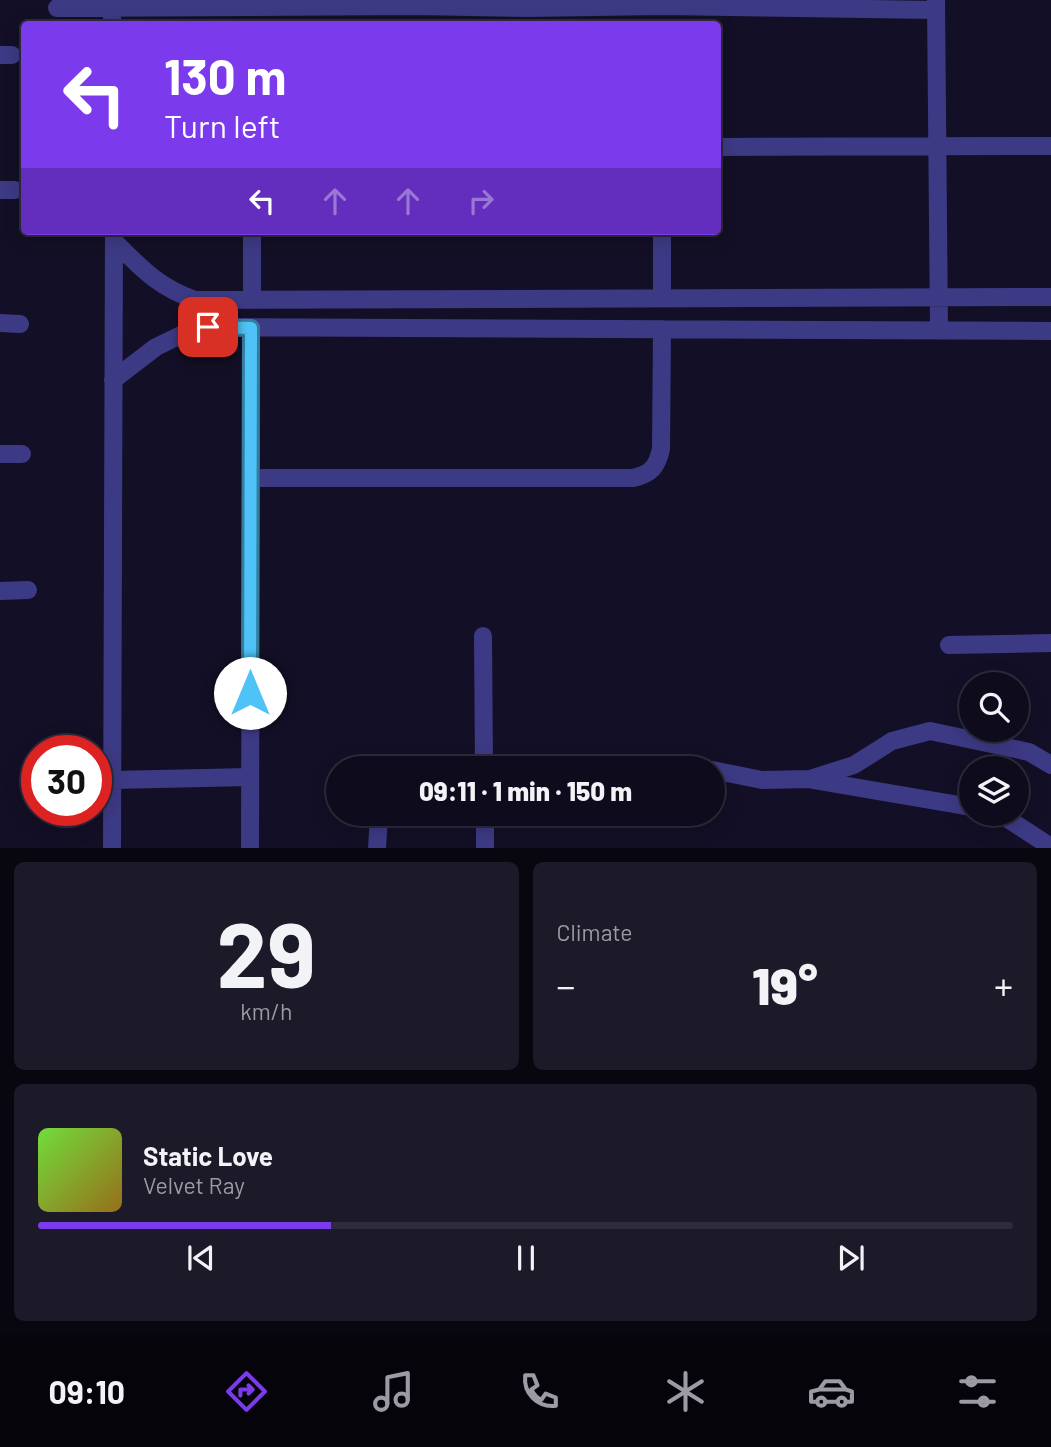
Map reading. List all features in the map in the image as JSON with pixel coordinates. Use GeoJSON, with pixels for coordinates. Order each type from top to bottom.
{"type":"FeatureCollection","features":[{"type":"Feature","properties":{"kind":"street"},"geometry":{"type":"LineString","coordinates":[[57,8],[112,15],[251,16],[304,3],[528,4],[663,10],[798,4],[936,5],[939,330]]}},
{"type":"Feature","properties":{"kind":"street"},"geometry":{"type":"LineString","coordinates":[[721,147],[1051,146]]}},
{"type":"Feature","properties":{"kind":"street"},"geometry":{"type":"LineString","coordinates":[[252,235],[252,300]]}},
{"type":"Feature","properties":{"kind":"street"},"geometry":{"type":"LineString","coordinates":[[662,235],[662,298]]}},
{"type":"Feature","properties":{"kind":"street"},"geometry":{"type":"LineString","coordinates":[[114,236],[142,270],[174,293],[195,300],[1051,297]]}},
{"type":"Feature","properties":{"kind":"street"},"geometry":{"type":"LineString","coordinates":[[114,236],[112,780],[250,777]]}},
{"type":"Feature","properties":{"kind":"street"},"geometry":{"type":"LineString","coordinates":[[0,323],[20,324]]}},
{"type":"Feature","properties":{"kind":"street"},"geometry":{"type":"LineString","coordinates":[[113,380],[156,347],[187,332],[208,327],[1051,331]]}},
{"type":"Feature","properties":{"kind":"street"},"geometry":{"type":"LineString","coordinates":[[250,848],[251,328]]}},
{"type":"Feature","properties":{"kind":"street"},"geometry":{"type":"LineString","coordinates":[[251,478],[633,478],[645,475],[659,459],[661,449],[662,329]]}},
{"type":"Feature","properties":{"kind":"street"},"geometry":{"type":"LineString","coordinates":[[0,454],[22,454]]}},
{"type":"Feature","properties":{"kind":"street"},"geometry":{"type":"LineString","coordinates":[[0,591],[27,590]]}},
{"type":"Feature","properties":{"kind":"street"},"geometry":{"type":"LineString","coordinates":[[483,636],[484,756]]}},
{"type":"Feature","properties":{"kind":"street"},"geometry":{"type":"LineString","coordinates":[[949,645],[1051,643]]}},
{"type":"Feature","properties":{"kind":"street"},"geometry":{"type":"LineString","coordinates":[[810,779],[853,765],[892,741],[930,731],[1029,752],[1051,765]]}},
{"type":"Feature","properties":{"kind":"street"},"geometry":{"type":"LineString","coordinates":[[725,773],[762,780],[810,779],[959,805]]}},
{"type":"Feature","properties":{"kind":"street"},"geometry":{"type":"LineString","coordinates":[[112,826],[112,848]]}},
{"type":"Feature","properties":{"kind":"street"},"geometry":{"type":"LineString","coordinates":[[377,848],[378,826]]}},
{"type":"Feature","properties":{"kind":"street"},"geometry":{"type":"LineString","coordinates":[[485,826],[485,848]]}},
{"type":"Feature","properties":{"kind":"street"},"geometry":{"type":"LineString","coordinates":[[1021,826],[1049,842]]}},
{"type":"Feature","properties":{"kind":"route"},"geometry":{"type":"LineString","coordinates":[[208,327],[251,328],[250,693]]}}]}
